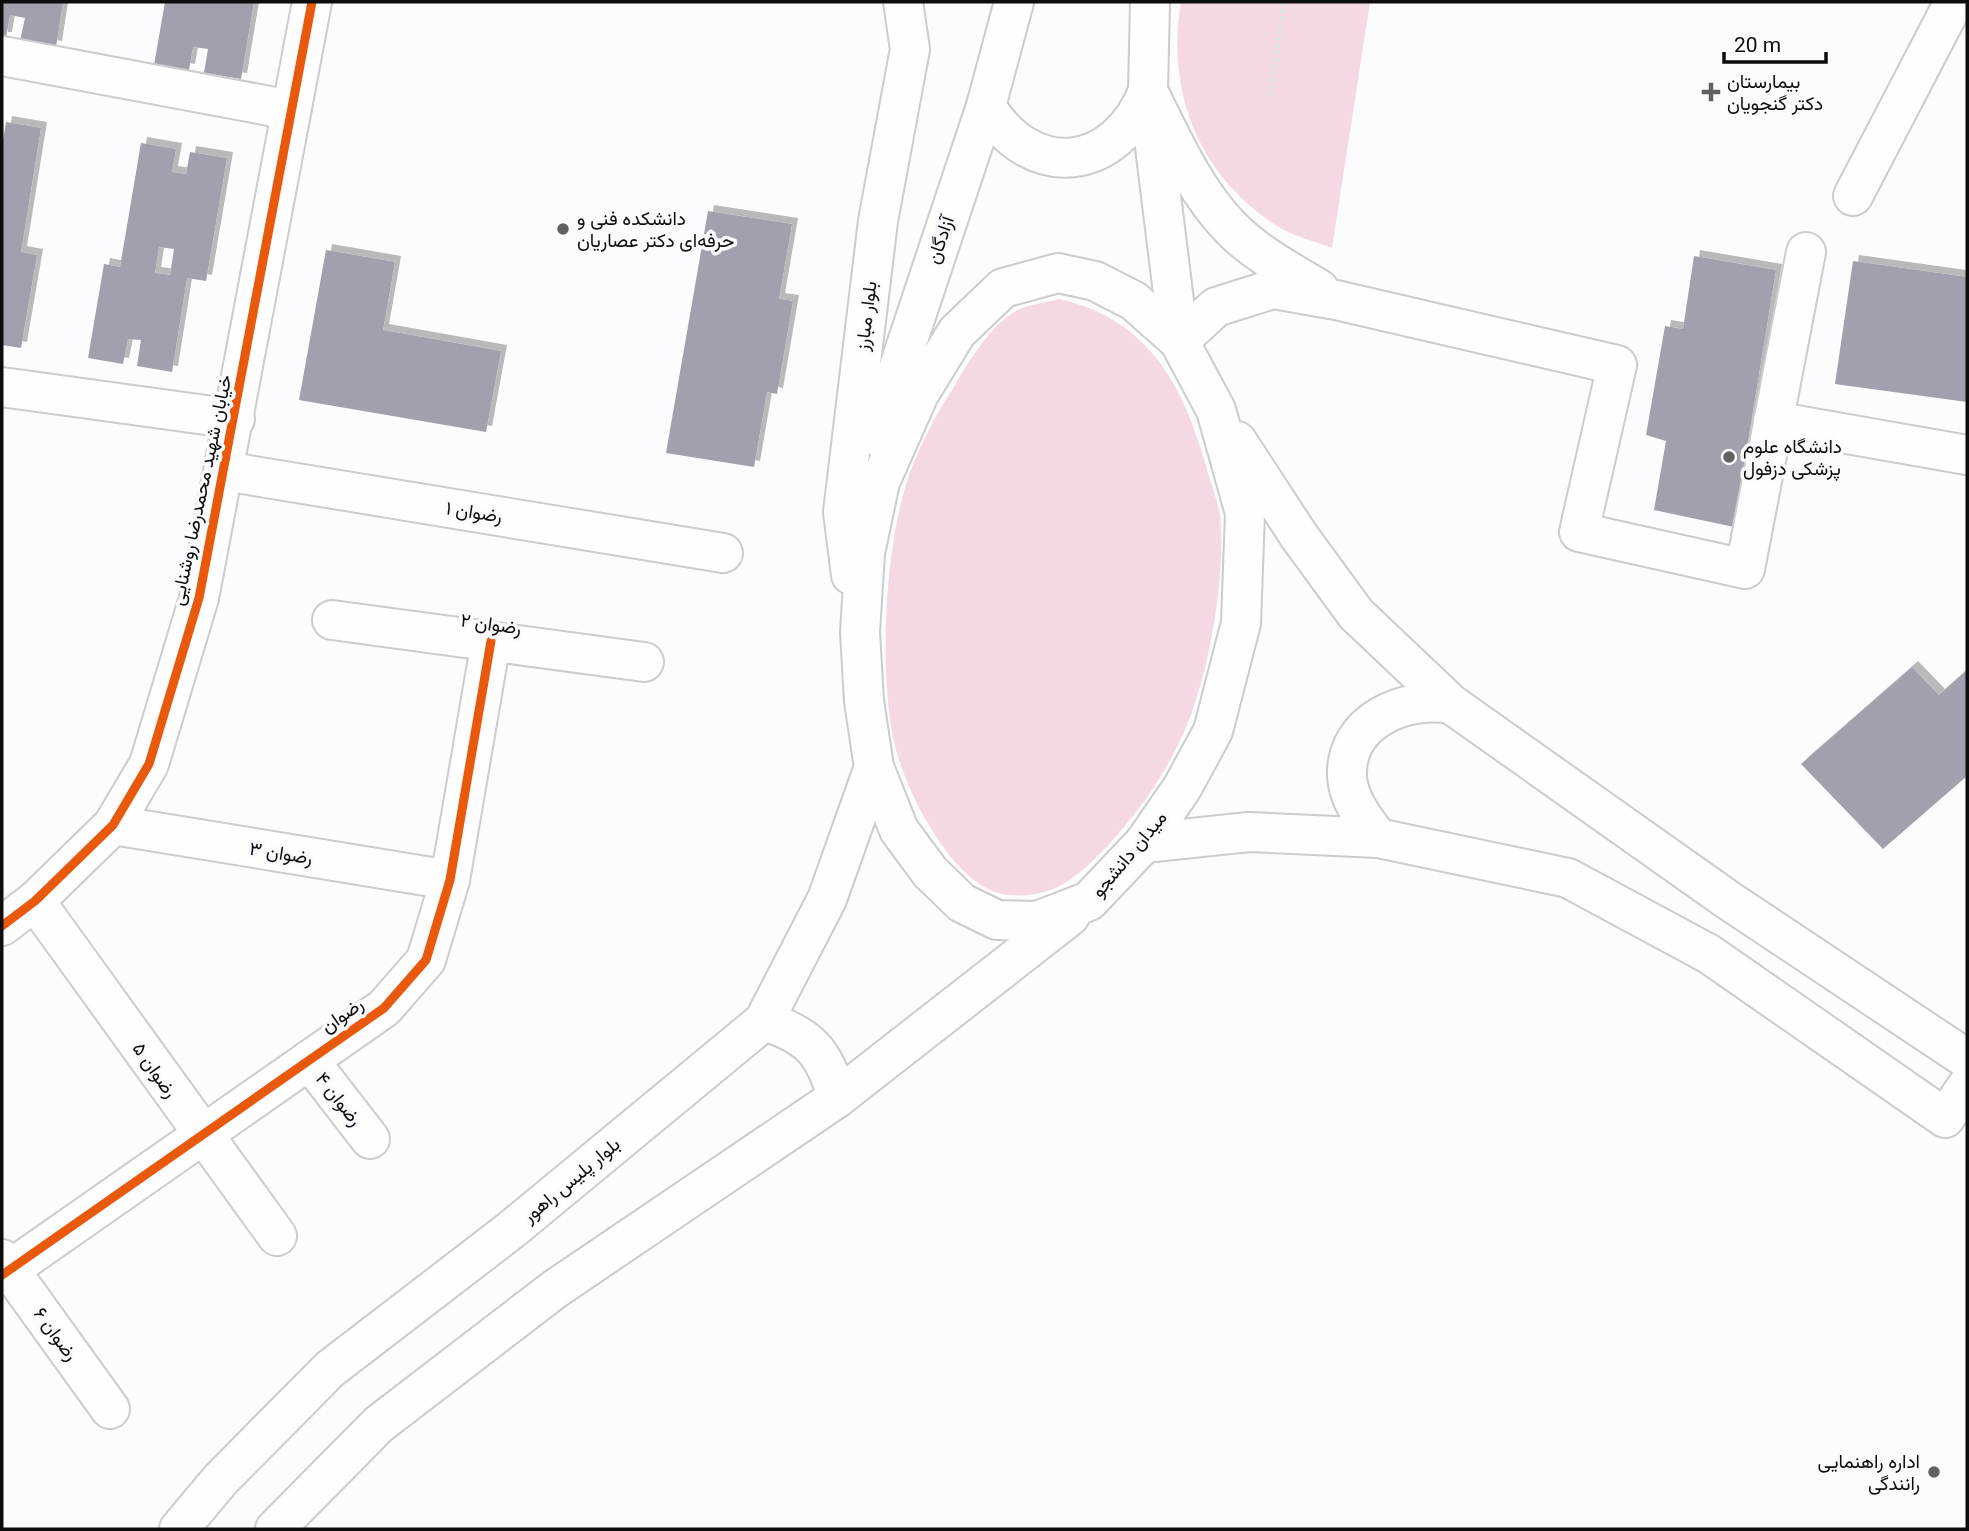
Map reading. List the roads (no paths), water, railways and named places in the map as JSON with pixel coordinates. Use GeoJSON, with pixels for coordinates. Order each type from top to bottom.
{"type":"FeatureCollection","features":[{"type":"Feature","properties":{"kind":"main road","name":"خیابان شهید محمدرضا روشنایی"},"geometry":{"type":"LineString","coordinates":[[2,926],[35,901],[113,825],[149,764],[199,598],[312,2]]}},
{"type":"Feature","properties":{"kind":"main road","name":"بلوار مبارز"},"geometry":{"type":"LineString","coordinates":[[860,632],[843,512],[878,221],[910,49],[904,2]]}},
{"type":"Feature","properties":{"kind":"main road","name":"آزادگان"},"geometry":{"type":"LineString","coordinates":[[880,482],[890,394],[986,106],[1014,2]]}},
{"type":"Feature","properties":{"kind":"main road"},"geometry":{"type":"LineString","coordinates":[[1150,2],[1148,91],[1179,341]]}},
{"type":"Feature","properties":{"kind":"main road"},"geometry":{"type":"LineString","coordinates":[[1853,196],[1954,2]]}},
{"type":"Feature","properties":{"kind":"main road"},"geometry":{"type":"LineString","coordinates":[[2,56],[291,110]]}},
{"type":"Feature","properties":{"kind":"main road"},"geometry":{"type":"LineString","coordinates":[[986,106],[1000,129],[1021,146],[1045,156],[1072,158],[1098,151],[1121,136],[1138,116],[1148,91]]}},
{"type":"Feature","properties":{"kind":"main road"},"geometry":{"type":"LineString","coordinates":[[1148,91],[1182,160],[1230,227],[1272,260],[1336,300]]}},
{"type":"Feature","properties":{"kind":"main road"},"geometry":{"type":"LineString","coordinates":[[1179,341],[1216,307],[1273,289],[1336,300],[1617,366],[1579,532],[1745,569],[1805,252]]}},
{"type":"Feature","properties":{"kind":"main road","name":"میدان دانشجو"},"geometry":{"type":"LineString","coordinates":[[1058,273],[1095,281],[1134,300],[1179,341],[1216,410],[1245,513],[1241,623],[1213,731],[1182,789],[1144,843],[1089,901],[1037,921],[998,920],[962,903],[930,872],[899,830],[874,766],[864,701],[860,632],[865,553],[880,482],[919,394],[957,332],[1003,288],[1058,273]]}},
{"type":"Feature","properties":{"kind":"main road"},"geometry":{"type":"LineString","coordinates":[[2,387],[235,418]]}},
{"type":"Feature","properties":{"kind":"main road"},"geometry":{"type":"LineString","coordinates":[[1216,410],[1299,536],[1356,614],[1451,704],[1728,900],[1967,1059]]}},
{"type":"Feature","properties":{"kind":"main road"},"geometry":{"type":"LineString","coordinates":[[1773,421],[1967,456]]}},
{"type":"Feature","properties":{"kind":"main road","name":"رضوان ۱"},"geometry":{"type":"LineString","coordinates":[[224,471],[723,553]]}},
{"type":"Feature","properties":{"kind":"main road","name":"رضوان ۲"},"geometry":{"type":"LineString","coordinates":[[332,620],[644,662]]}},
{"type":"Feature","properties":{"kind":"main road","name":"رضوان"},"geometry":{"type":"LineString","coordinates":[[4,1268],[384,1008],[426,960],[450,880],[491,641]]}},
{"type":"Feature","properties":{"kind":"main road"},"geometry":{"type":"LineString","coordinates":[[1378,838],[1361,817],[1353,799],[1347,776],[1351,751],[1368,726],[1391,709],[1427,700],[1451,704]]}},
{"type":"Feature","properties":{"kind":"main road","name":"بلوار پلیس راهور"},"geometry":{"type":"LineString","coordinates":[[179,1529],[221,1479],[330,1369],[511,1230],[764,1021],[827,899],[874,766]]}},
{"type":"Feature","properties":{"kind":"main road","name":"رضوان ۳"},"geometry":{"type":"LineString","coordinates":[[113,825],[450,880]]}},
{"type":"Feature","properties":{"kind":"main road"},"geometry":{"type":"LineString","coordinates":[[1144,843],[1249,832],[1378,838],[1568,878],[1709,954],[1945,1118],[1967,1086]]}},
{"type":"Feature","properties":{"kind":"main road","name":"رضوان ۵"},"geometry":{"type":"LineString","coordinates":[[35,901],[277,1236]]}},
{"type":"Feature","properties":{"kind":"main road"},"geometry":{"type":"LineString","coordinates":[[275,1529],[379,1424],[555,1289],[837,1098],[1089,901]]}},
{"type":"Feature","properties":{"kind":"main road"},"geometry":{"type":"LineString","coordinates":[[764,1021],[791,1029],[814,1046],[830,1070],[837,1098]]}},
{"type":"Feature","properties":{"kind":"main road","name":"رضوان ۴"},"geometry":{"type":"LineString","coordinates":[[309,1060],[370,1139]]}},
{"type":"Feature","properties":{"kind":"main road","name":"رضوان ۶"},"geometry":{"type":"LineString","coordinates":[[4,1268],[110,1409]]}},
{"type":"Feature","properties":{"kind":"place","name":"بیمارستان دکتر گنجویان"},"geometry":{"type":"Point","coordinates":[1711,92]}},
{"type":"Feature","properties":{"kind":"place","name":"دانشکده فنی و حرفه‌ای دکتر عصاریان"},"geometry":{"type":"Point","coordinates":[563,229]}},
{"type":"Feature","properties":{"kind":"place","name":"دانشگاه علوم پزشکی دزفول"},"geometry":{"type":"Point","coordinates":[1729,457]}},
{"type":"Feature","properties":{"kind":"place","name":"اداره راهنمایی رانندگی"},"geometry":{"type":"Point","coordinates":[1934,1472]}}]}
